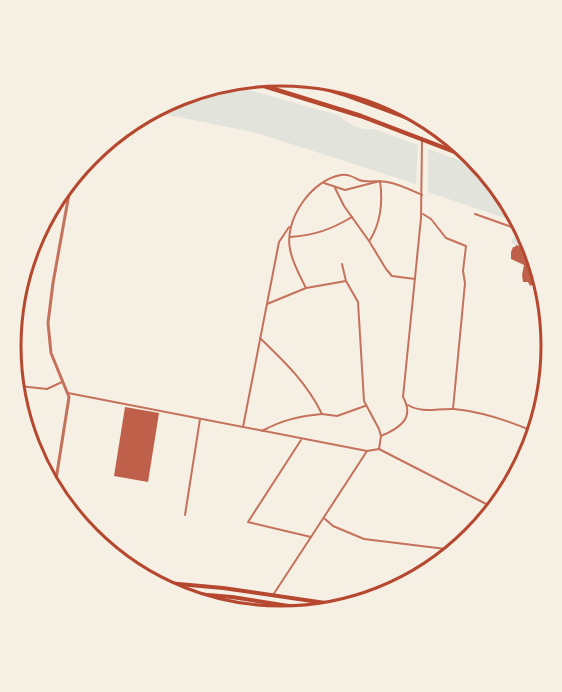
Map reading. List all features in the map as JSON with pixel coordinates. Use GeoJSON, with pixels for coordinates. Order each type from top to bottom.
{"type":"FeatureCollection","features":[{"type":"Feature","properties":{"kind":"highway"},"geometry":{"type":"LineString","coordinates":[[266,87],[359,116],[452,151]]}},
{"type":"Feature","properties":{"kind":"highway"},"geometry":{"type":"LineString","coordinates":[[333,91],[386,109]]}},
{"type":"Feature","properties":{"kind":"highway"},"geometry":{"type":"LineString","coordinates":[[359,116],[363,101]]}},
{"type":"Feature","properties":{"kind":"main road"},"geometry":{"type":"LineString","coordinates":[[179,585],[323,603]]}},
{"type":"Feature","properties":{"kind":"main road"},"geometry":{"type":"LineString","coordinates":[[202,594],[286,606]]}},
{"type":"Feature","properties":{"kind":"street"},"geometry":{"type":"LineString","coordinates":[[422,140],[422,214],[403,397],[408,405],[417,410],[453,409],[486,413],[527,429]]}},
{"type":"Feature","properties":{"kind":"street"},"geometry":{"type":"LineString","coordinates":[[243,427],[279,242],[307,198],[324,183],[342,175],[360,180],[387,182],[422,195]]}},
{"type":"Feature","properties":{"kind":"street"},"geometry":{"type":"LineString","coordinates":[[324,183],[335,188],[351,189],[380,181]]}},
{"type":"Feature","properties":{"kind":"street"},"geometry":{"type":"LineString","coordinates":[[369,241],[380,216],[380,181]]}},
{"type":"Feature","properties":{"kind":"street"},"geometry":{"type":"LineString","coordinates":[[335,188],[392,276],[415,279]]}},
{"type":"Feature","properties":{"kind":"street"},"geometry":{"type":"LineString","coordinates":[[57,477],[68,409],[68,393],[51,353],[48,323],[68,197]]}},
{"type":"Feature","properties":{"kind":"street"},"geometry":{"type":"LineString","coordinates":[[422,214],[431,219],[446,238],[466,246],[465,283],[453,409]]}},
{"type":"Feature","properties":{"kind":"street"},"geometry":{"type":"LineString","coordinates":[[475,214],[512,227]]}},
{"type":"Feature","properties":{"kind":"street"},"geometry":{"type":"LineString","coordinates":[[289,238],[314,235],[352,217]]}},
{"type":"Feature","properties":{"kind":"street"},"geometry":{"type":"LineString","coordinates":[[290,225],[290,250],[306,288]]}},
{"type":"Feature","properties":{"kind":"street"},"geometry":{"type":"LineString","coordinates":[[342,264],[346,281],[358,302],[365,406],[373,416],[381,436],[379,449]]}},
{"type":"Feature","properties":{"kind":"street"},"geometry":{"type":"LineString","coordinates":[[267,304],[306,288],[346,281]]}},
{"type":"Feature","properties":{"kind":"street"},"geometry":{"type":"LineString","coordinates":[[260,338],[292,368],[316,401],[322,414]]}},
{"type":"Feature","properties":{"kind":"street"},"geometry":{"type":"LineString","coordinates":[[24,387],[47,389],[62,382]]}},
{"type":"Feature","properties":{"kind":"street"},"geometry":{"type":"LineString","coordinates":[[68,393],[367,451],[379,449],[487,504]]}},
{"type":"Feature","properties":{"kind":"street"},"geometry":{"type":"LineString","coordinates":[[381,436],[404,422],[408,413],[408,405]]}},
{"type":"Feature","properties":{"kind":"street"},"geometry":{"type":"LineString","coordinates":[[262,431],[282,421],[300,416],[322,414],[337,416],[365,406]]}},
{"type":"Feature","properties":{"kind":"street"},"geometry":{"type":"LineString","coordinates":[[185,515],[200,419]]}},
{"type":"Feature","properties":{"kind":"street"},"geometry":{"type":"LineString","coordinates":[[301,439],[248,522],[311,537]]}},
{"type":"Feature","properties":{"kind":"street"},"geometry":{"type":"LineString","coordinates":[[273,595],[367,451]]}},
{"type":"Feature","properties":{"kind":"street"},"geometry":{"type":"LineString","coordinates":[[324,518],[333,526],[364,539],[443,549]]}},
{"type":"Feature","properties":{"kind":"shaded area"},"geometry":{"type":"Polygon","coordinates":[[[244,89],[338,115],[360,128],[374,129],[418,145],[416,184],[257,133],[164,114],[197,100],[244,89]]]}},
{"type":"Feature","properties":{"kind":"shaded area"},"geometry":{"type":"Polygon","coordinates":[[[428,149],[465,162],[487,188],[507,219],[428,192],[428,149]]]}},
{"type":"Feature","properties":{"kind":"shaded area"},"geometry":{"type":"Polygon","coordinates":[[[515,233],[521,246],[511,243],[515,233]]]}},
{"type":"Feature","properties":{"kind":"building"},"geometry":{"type":"Polygon","coordinates":[[[516,245],[521,246],[527,262],[533,284],[530,286],[528,282],[523,282],[524,265],[511,259],[511,252],[516,245]]]}},
{"type":"Feature","properties":{"kind":"building"},"geometry":{"type":"Polygon","coordinates":[[[125,407],[159,413],[148,482],[114,476],[125,407]]]}}]}
